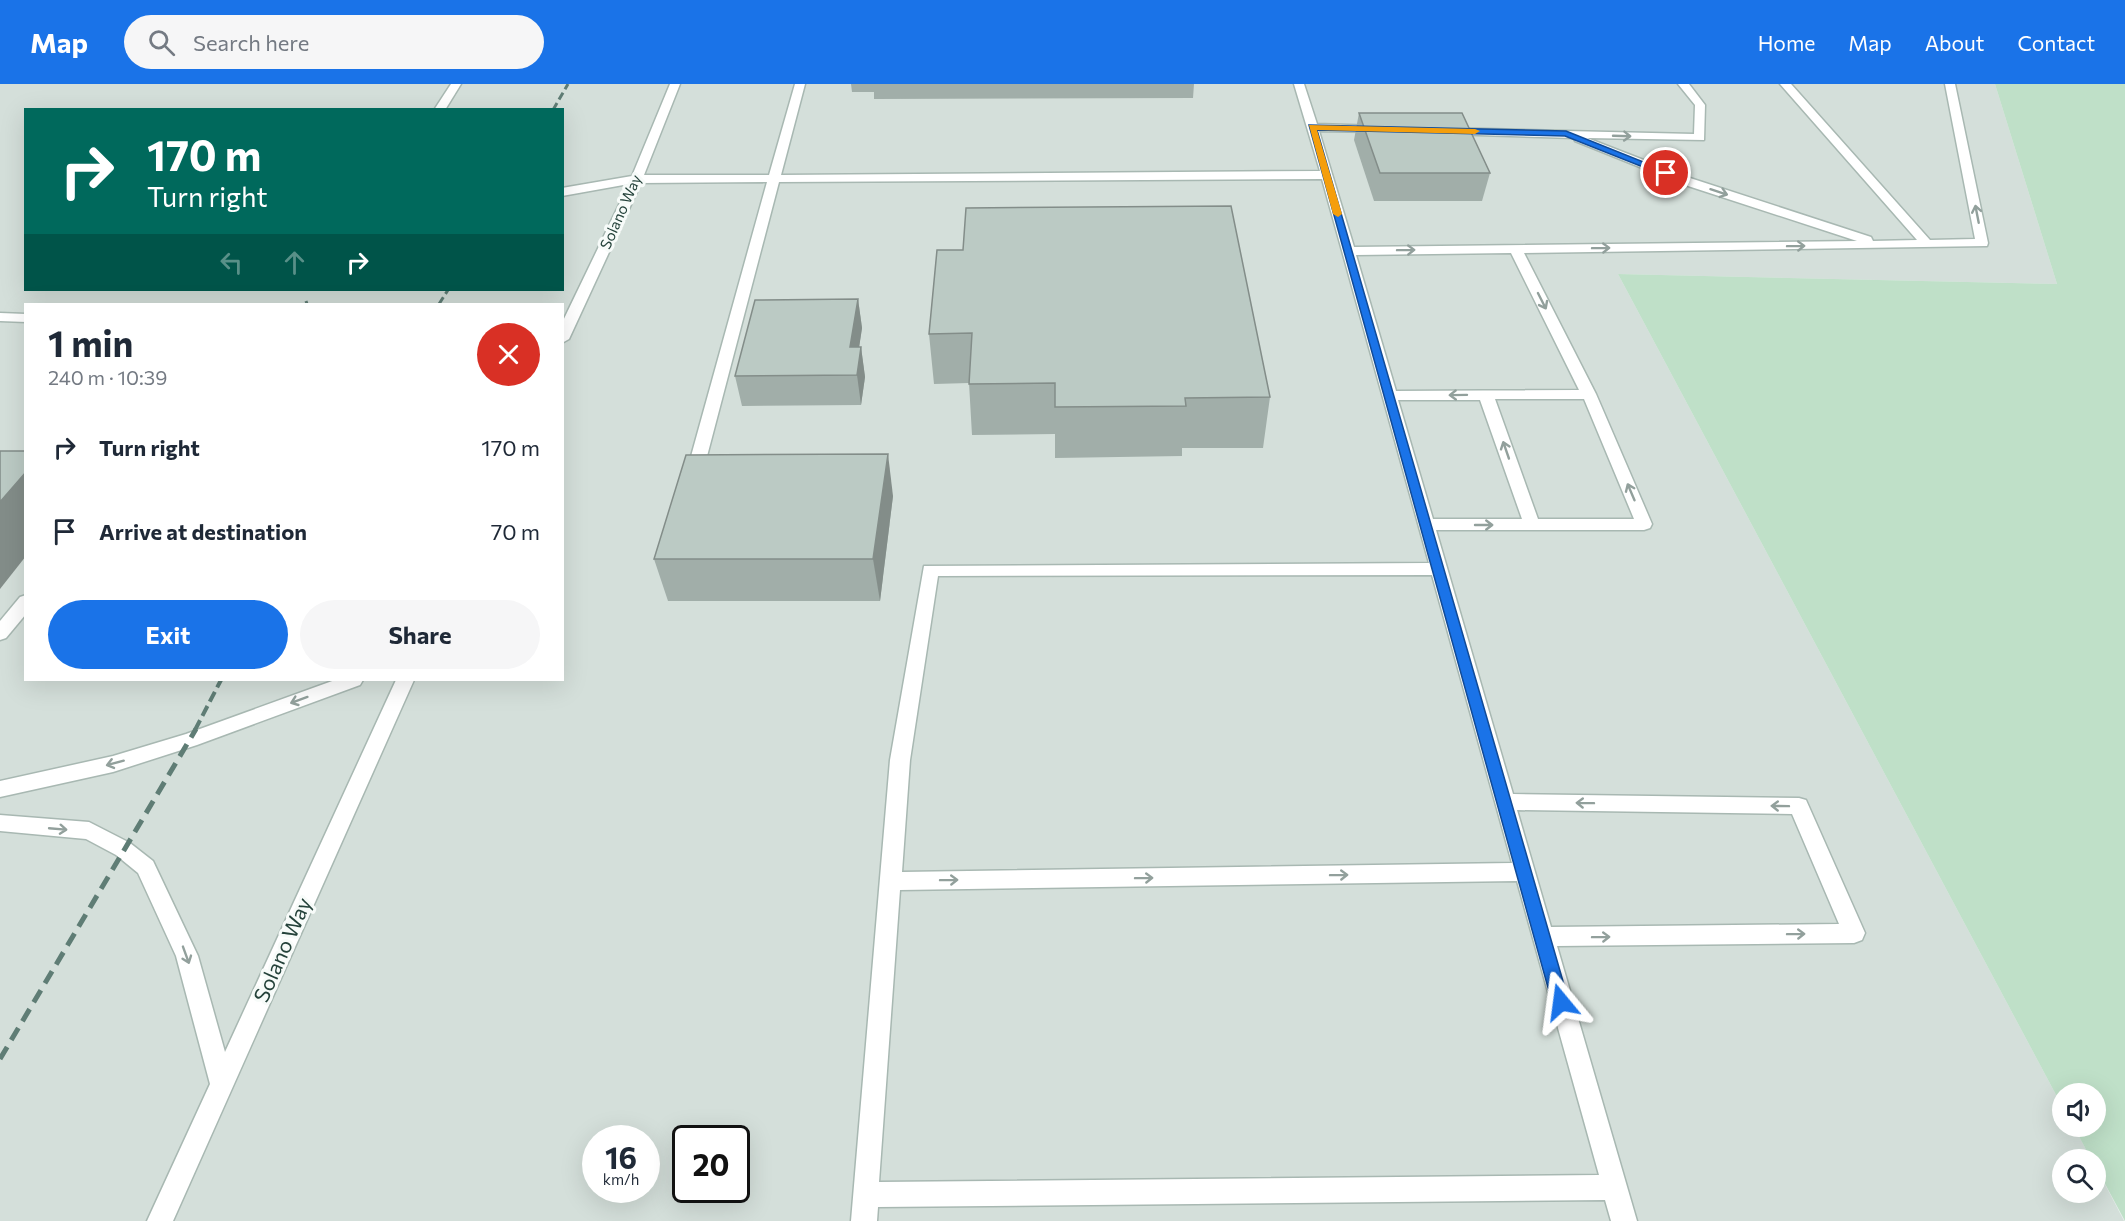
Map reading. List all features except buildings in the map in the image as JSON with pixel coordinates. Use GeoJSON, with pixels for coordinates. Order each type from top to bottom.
{"type":"FeatureCollection","features":[{"type":"Feature","properties":{"kind":"street"},"geometry":{"type":"LineString","coordinates":[[440,108],[456,84]]}},
{"type":"Feature","properties":{"kind":"street","name":"Solano Way"},"geometry":{"type":"LineString","coordinates":[[564,335],[637,179],[675,84]]}},
{"type":"Feature","properties":{"kind":"street"},"geometry":{"type":"LineString","coordinates":[[698,460],[800,84]]}},
{"type":"Feature","properties":{"kind":"street"},"geometry":{"type":"LineString","coordinates":[[1299,84],[1327,175],[1624,1221]]}},
{"type":"Feature","properties":{"kind":"street"},"geometry":{"type":"LineString","coordinates":[[1439,130],[1700,138],[1700,105],[1683,84]]}},
{"type":"Feature","properties":{"kind":"street"},"geometry":{"type":"LineString","coordinates":[[1785,84],[1927,244]]}},
{"type":"Feature","properties":{"kind":"street"},"geometry":{"type":"LineString","coordinates":[[1348,250],[1982,243],[1950,84]]}},
{"type":"Feature","properties":{"kind":"street"},"geometry":{"type":"LineString","coordinates":[[1312,127],[1393,129]]}},
{"type":"Feature","properties":{"kind":"street"},"geometry":{"type":"LineString","coordinates":[[1566,134],[1686,181],[1880,245]]}},
{"type":"Feature","properties":{"kind":"street"},"geometry":{"type":"LineString","coordinates":[[564,192],[637,179],[1327,175]]}},
{"type":"Feature","properties":{"kind":"street"},"geometry":{"type":"LineString","coordinates":[[1426,525],[1644,524],[1589,394],[1516,249]]}},
{"type":"Feature","properties":{"kind":"street"},"geometry":{"type":"LineString","coordinates":[[0,317],[24,318]]}},
{"type":"Feature","properties":{"kind":"street"},"geometry":{"type":"LineString","coordinates":[[1389,396],[1589,394]]}},
{"type":"Feature","properties":{"kind":"street"},"geometry":{"type":"LineString","coordinates":[[1486,395],[1532,525]]}},
{"type":"Feature","properties":{"kind":"street"},"geometry":{"type":"LineString","coordinates":[[864,1221],[900,760],[930,570],[1438,569]]}},
{"type":"Feature","properties":{"kind":"street"},"geometry":{"type":"LineString","coordinates":[[0,633],[24,603]]}},
{"type":"Feature","properties":{"kind":"street"},"geometry":{"type":"LineString","coordinates":[[0,789],[113,764],[190,740],[351,681]]}},
{"type":"Feature","properties":{"kind":"street","name":"Solano Way"},"geometry":{"type":"LineString","coordinates":[[160,1221],[405,681]]}},
{"type":"Feature","properties":{"kind":"street"},"geometry":{"type":"LineString","coordinates":[[1504,802],[1799,806],[1854,933],[1542,937]]}},
{"type":"Feature","properties":{"kind":"street"},"geometry":{"type":"LineString","coordinates":[[0,823],[89,831],[123,849],[146,867],[187,956],[222,1084]]}},
{"type":"Feature","properties":{"kind":"street"},"geometry":{"type":"LineString","coordinates":[[891,881],[1524,872]]}},
{"type":"Feature","properties":{"kind":"street"},"geometry":{"type":"LineString","coordinates":[[867,1195],[1614,1187]]}},
{"type":"Feature","properties":{"kind":"shaded area"},"geometry":{"type":"Polygon","coordinates":[[[0,84],[1995,84],[2057,284],[1618,274],[2052,1087],[2052,1137],[2079,1137],[2086,1149],[2052,1149],[2052,1203],[2106,1203],[2106,1186],[2124,1221],[0,1221],[0,84]]]}},
{"type":"Feature","properties":{"kind":"green space"},"geometry":{"type":"Polygon","coordinates":[[[1995,84],[2125,84],[2125,1221],[2106,1186],[2106,1149],[2086,1149],[2079,1137],[2106,1137],[2106,1083],[2052,1083],[2052,1087],[1618,274],[2057,284],[1995,84]]]}},
{"type":"Feature","properties":{"kind":"railway"},"geometry":{"type":"LineString","coordinates":[[554,108],[568,84]]}},
{"type":"Feature","properties":{"kind":"railway"},"geometry":{"type":"LineString","coordinates":[[440,303],[447,291]]}},
{"type":"Feature","properties":{"kind":"railway"},"geometry":{"type":"LineString","coordinates":[[195,730],[220,681]]}},
{"type":"Feature","properties":{"kind":"railway"},"geometry":{"type":"LineString","coordinates":[[0,1059],[196,729]]}},
{"type":"Feature","properties":{"kind":"slow traffic"},"geometry":{"type":"LineString","coordinates":[[1338,214],[1312,127],[1475,131]]}},
{"type":"Feature","properties":{"kind":"route"},"geometry":{"type":"LineString","coordinates":[[1561,1002],[1312,127],[1566,134],[1666,173]]}}]}
